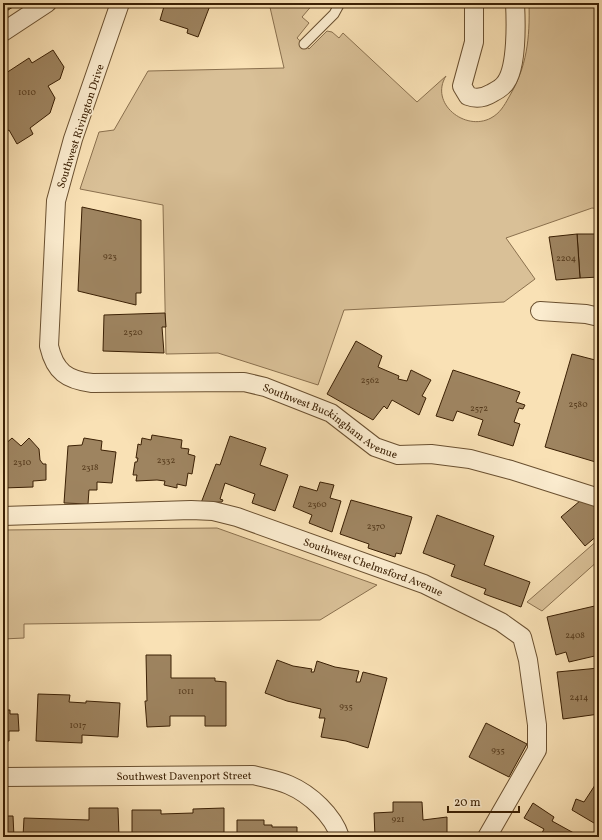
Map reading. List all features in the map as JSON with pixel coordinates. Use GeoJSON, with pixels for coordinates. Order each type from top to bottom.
{"type":"FeatureCollection","features":[{"type":"Feature","properties":{"kind":"street"},"geometry":{"type":"LineString","coordinates":[[3,32],[47,3]]}},
{"type":"Feature","properties":{"kind":"street","name":"Southwest Rivington Drive"},"geometry":{"type":"LineString","coordinates":[[59,370],[49,346],[56,201],[73,139],[120,3]]}},
{"type":"Feature","properties":{"kind":"street"},"geometry":{"type":"LineString","coordinates":[[474,3],[474,42],[462,86],[468,96],[479,98],[490,94],[501,87],[509,76],[516,28],[515,3]]}},
{"type":"Feature","properties":{"kind":"street"},"geometry":{"type":"LineString","coordinates":[[540,311],[586,314],[599,318]]}},
{"type":"Feature","properties":{"kind":"street","name":"Southwest Buckingham Avenue"},"geometry":{"type":"LineString","coordinates":[[59,370],[78,381],[92,383],[244,382],[265,387],[331,413],[375,447],[398,455],[431,454],[470,459],[511,470],[599,498]]}},
{"type":"Feature","properties":{"kind":"street","name":"Southwest Chelmsford Avenue"},"geometry":{"type":"LineString","coordinates":[[3,516],[191,510],[213,511],[237,517],[424,584],[501,622],[522,637],[530,675],[537,725],[537,750],[488,837]]}},
{"type":"Feature","properties":{"kind":"street","name":"Southwest Davenport Street"},"geometry":{"type":"LineString","coordinates":[[3,777],[253,775],[289,785],[318,804],[338,831],[340,837]]}},
{"type":"Feature","properties":{"kind":"lane"},"geometry":{"type":"LineString","coordinates":[[304,44],[334,14],[340,3]]}},
{"type":"Feature","properties":{"kind":"shaded area"},"geometry":{"type":"Polygon","coordinates":[[[269,3],[314,3],[302,17],[309,23],[297,38],[309,49],[327,31],[332,32],[339,38],[343,33],[417,102],[446,76],[442,86],[442,96],[446,105],[452,112],[461,118],[471,121],[481,121],[491,118],[502,109],[520,75],[524,63],[528,40],[529,3],[599,3],[599,209],[592,208],[506,238],[535,279],[504,302],[344,310],[318,385],[218,353],[166,354],[163,205],[80,189],[99,132],[114,130],[148,71],[284,68],[269,3]]]}},
{"type":"Feature","properties":{"kind":"shaded area"},"geometry":{"type":"Polygon","coordinates":[[[217,528],[377,585],[320,620],[24,624],[24,638],[3,639],[3,530],[217,528]]]}},
{"type":"Feature","properties":{"kind":"shaded area"},"geometry":{"type":"Polygon","coordinates":[[[599,539],[599,560],[542,611],[527,602],[599,539]]]}},
{"type":"Feature","properties":{"kind":"building"},"geometry":{"type":"Polygon","coordinates":[[[3,3],[14,3],[16,5],[5,12],[6,14],[3,16],[3,3]]]}},
{"type":"Feature","properties":{"kind":"building"},"geometry":{"type":"Polygon","coordinates":[[[165,3],[211,3],[198,37],[187,33],[188,29],[160,20],[165,3]]]}},
{"type":"Feature","properties":{"kind":"building"},"geometry":{"type":"Polygon","coordinates":[[[53,50],[64,67],[60,79],[48,86],[55,98],[50,113],[30,128],[33,134],[17,144],[9,130],[4,133],[3,131],[3,75],[29,58],[32,63],[53,50]]]}},
{"type":"Feature","properties":{"kind":"building"},"geometry":{"type":"Polygon","coordinates":[[[82,207],[141,220],[141,293],[136,293],[136,305],[78,291],[82,207]]]}},
{"type":"Feature","properties":{"kind":"building"},"geometry":{"type":"Polygon","coordinates":[[[577,234],[599,234],[599,277],[580,278],[577,234]]]}},
{"type":"Feature","properties":{"kind":"building"},"geometry":{"type":"Polygon","coordinates":[[[577,234],[580,278],[556,280],[549,237],[577,234]]]}},
{"type":"Feature","properties":{"kind":"building"},"geometry":{"type":"Polygon","coordinates":[[[165,313],[166,327],[162,327],[164,353],[103,351],[104,315],[165,313]]]}},
{"type":"Feature","properties":{"kind":"building"},"geometry":{"type":"Polygon","coordinates":[[[356,341],[382,356],[378,367],[399,376],[398,379],[407,381],[411,370],[431,380],[422,396],[426,398],[419,415],[392,400],[387,409],[384,406],[373,420],[327,394],[356,341]]]}},
{"type":"Feature","properties":{"kind":"building"},"geometry":{"type":"Polygon","coordinates":[[[572,354],[599,361],[599,463],[545,447],[572,354]]]}},
{"type":"Feature","properties":{"kind":"building"},"geometry":{"type":"Polygon","coordinates":[[[453,370],[520,392],[516,402],[525,405],[523,409],[519,408],[514,422],[520,424],[513,446],[478,435],[483,420],[457,411],[453,421],[436,416],[453,370]]]}},
{"type":"Feature","properties":{"kind":"building"},"geometry":{"type":"Polygon","coordinates":[[[152,435],[182,440],[181,448],[189,449],[188,454],[195,456],[192,474],[188,473],[186,486],[177,484],[177,488],[164,485],[165,481],[157,480],[136,481],[137,475],[133,475],[135,462],[137,462],[138,458],[136,458],[138,444],[141,445],[142,438],[151,440],[152,435]]]}},
{"type":"Feature","properties":{"kind":"building"},"geometry":{"type":"Polygon","coordinates":[[[230,436],[266,448],[260,465],[288,475],[275,511],[252,503],[255,494],[225,483],[220,499],[223,500],[222,502],[201,503],[216,464],[220,465],[230,436]]]}},
{"type":"Feature","properties":{"kind":"building"},"geometry":{"type":"Polygon","coordinates":[[[12,438],[21,446],[29,438],[39,449],[40,460],[43,464],[46,464],[46,480],[33,481],[33,487],[3,488],[3,446],[12,438]]]}},
{"type":"Feature","properties":{"kind":"building"},"geometry":{"type":"Polygon","coordinates":[[[84,438],[102,441],[101,450],[116,452],[112,483],[97,482],[97,490],[89,490],[88,504],[64,503],[68,446],[82,445],[84,438]]]}},
{"type":"Feature","properties":{"kind":"building"},"geometry":{"type":"Polygon","coordinates":[[[320,482],[334,485],[330,498],[341,501],[332,532],[309,523],[312,515],[293,507],[300,486],[317,491],[320,482]]]}},
{"type":"Feature","properties":{"kind":"building"},"geometry":{"type":"Polygon","coordinates":[[[587,495],[599,509],[599,534],[585,546],[561,517],[587,495]]]}},
{"type":"Feature","properties":{"kind":"building"},"geometry":{"type":"Polygon","coordinates":[[[351,500],[412,517],[401,554],[396,553],[395,557],[368,548],[369,544],[340,534],[351,500]]]}},
{"type":"Feature","properties":{"kind":"building"},"geometry":{"type":"Polygon","coordinates":[[[437,515],[494,536],[484,565],[530,582],[521,607],[484,594],[486,589],[451,576],[455,565],[423,553],[437,515]]]}},
{"type":"Feature","properties":{"kind":"building"},"geometry":{"type":"Polygon","coordinates":[[[599,605],[599,655],[569,662],[566,652],[556,655],[547,617],[599,605]]]}},
{"type":"Feature","properties":{"kind":"building"},"geometry":{"type":"Polygon","coordinates":[[[146,655],[171,655],[171,678],[215,678],[215,681],[226,682],[226,726],[205,726],[205,716],[170,716],[170,726],[147,727],[145,701],[147,701],[146,655]]]}},
{"type":"Feature","properties":{"kind":"building"},"geometry":{"type":"Polygon","coordinates":[[[277,660],[293,666],[312,669],[311,672],[314,672],[317,661],[335,667],[359,671],[356,682],[360,682],[363,672],[387,678],[368,748],[346,741],[321,737],[325,718],[319,718],[321,709],[287,701],[265,693],[277,660]]]}},
{"type":"Feature","properties":{"kind":"building"},"geometry":{"type":"Polygon","coordinates":[[[599,668],[599,714],[563,719],[557,672],[599,668]]]}},
{"type":"Feature","properties":{"kind":"building"},"geometry":{"type":"Polygon","coordinates":[[[38,694],[70,695],[69,702],[86,703],[86,701],[120,703],[118,737],[82,735],[82,743],[36,741],[38,694]]]}},
{"type":"Feature","properties":{"kind":"building"},"geometry":{"type":"Polygon","coordinates":[[[3,710],[10,710],[10,714],[18,714],[19,731],[9,731],[9,741],[3,741],[3,710]]]}},
{"type":"Feature","properties":{"kind":"building"},"geometry":{"type":"Polygon","coordinates":[[[486,723],[527,744],[509,777],[469,757],[486,723]]]}},
{"type":"Feature","properties":{"kind":"building"},"geometry":{"type":"Polygon","coordinates":[[[599,779],[599,826],[572,810],[576,799],[584,802],[599,779]]]}},
{"type":"Feature","properties":{"kind":"building"},"geometry":{"type":"Polygon","coordinates":[[[393,802],[422,802],[423,820],[447,817],[447,837],[375,837],[374,813],[393,812],[393,802]]]}},
{"type":"Feature","properties":{"kind":"building"},"geometry":{"type":"Polygon","coordinates":[[[533,803],[554,817],[552,821],[581,837],[540,837],[544,829],[524,818],[533,803]]]}},
{"type":"Feature","properties":{"kind":"building"},"geometry":{"type":"Polygon","coordinates":[[[89,808],[118,808],[119,837],[23,837],[24,818],[89,820],[89,808]]]}},
{"type":"Feature","properties":{"kind":"building"},"geometry":{"type":"Polygon","coordinates":[[[224,808],[224,837],[132,837],[132,810],[161,810],[161,814],[193,813],[193,809],[224,808]]]}},
{"type":"Feature","properties":{"kind":"building"},"geometry":{"type":"Polygon","coordinates":[[[3,816],[13,816],[14,837],[3,837],[3,816]]]}},
{"type":"Feature","properties":{"kind":"building"},"geometry":{"type":"Polygon","coordinates":[[[237,820],[264,820],[264,825],[272,825],[272,827],[297,827],[297,837],[237,837],[237,820]]]}}]}
